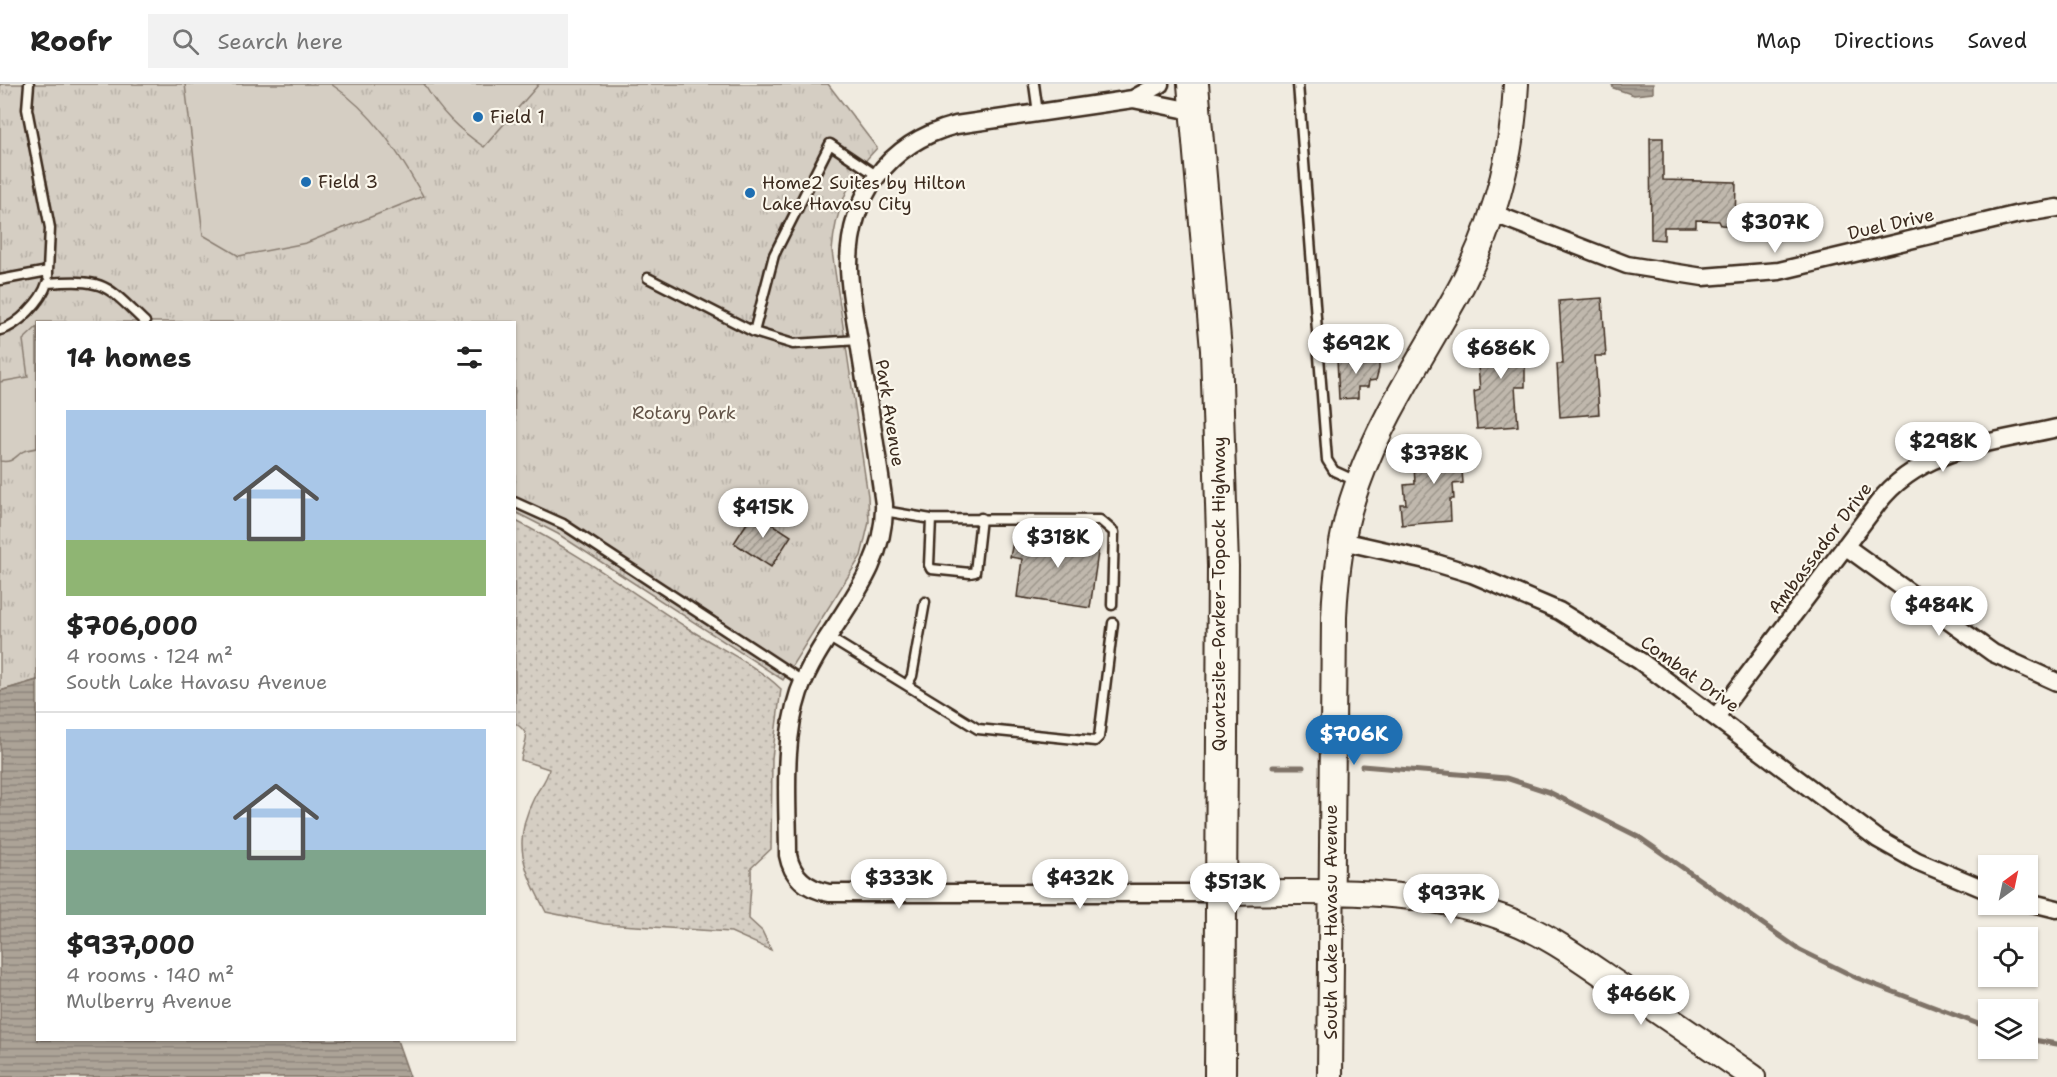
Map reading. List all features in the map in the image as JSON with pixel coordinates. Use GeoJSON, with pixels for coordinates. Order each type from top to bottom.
{"type":"FeatureCollection","features":[{"type":"Feature","properties":{"kind":"highway","name":"Quartzsite–Parker–Topock Highway"},"geometry":{"type":"LineString","coordinates":[[1195,98],[1216,350],[1222,554],[1220,1077]]}},
{"type":"Feature","properties":{"kind":"main road","name":"South Lake Havasu Avenue"},"geometry":{"type":"LineString","coordinates":[[1330,1077],[1334,616],[1342,541],[1358,482],[1387,420],[1462,283],[1492,213],[1510,139],[1515,84]]}},
{"type":"Feature","properties":{"kind":"main road"},"geometry":{"type":"LineString","coordinates":[[1219,893],[1332,892],[1457,905],[1529,928],[1573,954],[1754,1077]]}},
{"type":"Feature","properties":{"kind":"street","name":"Park Avenue"},"geometry":{"type":"LineString","coordinates":[[1132,99],[1160,84]]}},
{"type":"Feature","properties":{"kind":"street","name":"Park Avenue"},"geometry":{"type":"LineString","coordinates":[[1195,98],[1132,99],[956,125],[931,132],[904,148],[876,175],[859,208],[850,244],[849,272],[884,511],[882,534],[874,562],[828,637],[804,682],[795,708],[788,744],[788,855],[794,872],[802,882],[815,890],[829,892],[1219,893]]}},
{"type":"Feature","properties":{"kind":"street","name":"Duel Drive"},"geometry":{"type":"LineString","coordinates":[[1492,213],[1627,265],[1677,275],[1720,277],[1779,271],[2019,214],[2057,208]]}},
{"type":"Feature","properties":{"kind":"street","name":"Ambassador Drive"},"geometry":{"type":"LineString","coordinates":[[1716,717],[1891,486],[1924,462],[1954,452],[2057,428]]}},
{"type":"Feature","properties":{"kind":"street","name":"Combat Drive"},"geometry":{"type":"LineString","coordinates":[[1342,541],[1426,560],[1516,591],[1601,635],[1716,717],[1878,838],[1917,861],[1978,886]]}},
{"type":"Feature","properties":{"kind":"street"},"geometry":{"type":"LineString","coordinates":[[1845,546],[1993,653],[2057,682]]}},
{"type":"Feature","properties":{"kind":"street"},"geometry":{"type":"LineString","coordinates":[[2038,904],[2057,909]]}},
{"type":"Feature","properties":{"kind":"lane"},"geometry":{"type":"LineString","coordinates":[[0,330],[16,323],[43,292],[47,283],[50,228],[27,109],[29,84]]}},
{"type":"Feature","properties":{"kind":"lane"},"geometry":{"type":"LineString","coordinates":[[1034,84],[1038,113]]}},
{"type":"Feature","properties":{"kind":"lane"},"geometry":{"type":"LineString","coordinates":[[1298,84],[1327,460],[1334,471],[1358,482]]}},
{"type":"Feature","properties":{"kind":"lane"},"geometry":{"type":"LineString","coordinates":[[754,332],[774,255],[830,144],[876,175]]}},
{"type":"Feature","properties":{"kind":"lane"},"geometry":{"type":"LineString","coordinates":[[0,280],[48,271]]}},
{"type":"Feature","properties":{"kind":"lane"},"geometry":{"type":"LineString","coordinates":[[648,278],[754,332],[793,344],[859,340]]}},
{"type":"Feature","properties":{"kind":"lane"},"geometry":{"type":"LineString","coordinates":[[47,283],[86,281],[102,285],[121,296],[144,321]]}},
{"type":"Feature","properties":{"kind":"lane"},"geometry":{"type":"LineString","coordinates":[[516,503],[563,524],[804,682]]}},
{"type":"Feature","properties":{"kind":"lane"},"geometry":{"type":"LineString","coordinates":[[884,511],[932,519],[1100,520],[1114,532],[1112,605]]}},
{"type":"Feature","properties":{"kind":"lane"},"geometry":{"type":"LineString","coordinates":[[932,519],[929,565],[931,569],[970,573],[975,572],[981,518]]}},
{"type":"Feature","properties":{"kind":"lane"},"geometry":{"type":"LineString","coordinates":[[906,685],[912,676],[925,602]]}},
{"type":"Feature","properties":{"kind":"lane"},"geometry":{"type":"LineString","coordinates":[[828,637],[978,729],[1095,741],[1099,737],[1113,623]]}},
{"type":"Feature","properties":{"kind":"green space","name":"Rotary Park"},"geometry":{"type":"Polygon","coordinates":[[[0,84],[828,84],[877,148],[859,170],[845,195],[836,222],[832,251],[868,496],[869,522],[861,556],[783,680],[558,534],[516,513],[516,321],[36,321],[36,680],[0,691],[0,84]]]}},
{"type":"Feature","properties":{"kind":"green space","name":"Field 3"},"geometry":{"type":"Polygon","coordinates":[[[185,84],[331,84],[360,107],[384,134],[423,196],[306,243],[239,256],[203,235],[185,84]]]}},
{"type":"Feature","properties":{"kind":"green space","name":"Field 1"},"geometry":{"type":"Polygon","coordinates":[[[424,84],[539,84],[484,147],[450,119],[424,84]]]}},
{"type":"Feature","properties":{"kind":"green space"},"geometry":{"type":"Polygon","coordinates":[[[36,328],[36,448],[22,452],[10,461],[0,461],[0,382],[28,377],[23,340],[36,328]]]}},
{"type":"Feature","properties":{"kind":"green space"},"geometry":{"type":"Polygon","coordinates":[[[516,521],[581,558],[689,629],[749,664],[781,689],[772,758],[771,849],[751,868],[749,913],[749,919],[762,931],[771,950],[731,932],[604,924],[546,912],[526,869],[522,843],[527,814],[549,769],[521,760],[526,736],[516,724],[516,521]]]}},
{"type":"Feature","properties":{"kind":"shaded area"},"geometry":{"type":"Polygon","coordinates":[[[1612,84],[1653,84],[1653,93],[1634,95],[1613,88],[1612,84]]]}},
{"type":"Feature","properties":{"kind":"shaded area"},"geometry":{"type":"Polygon","coordinates":[[[36,680],[36,1041],[397,1041],[410,1077],[0,1077],[0,691],[36,680]]]}},
{"type":"Feature","properties":{"kind":"building"},"geometry":{"type":"Polygon","coordinates":[[[1650,138],[1663,138],[1663,180],[1736,182],[1735,226],[1721,225],[1719,221],[1696,220],[1696,227],[1664,227],[1664,240],[1651,239],[1650,138]]]}},
{"type":"Feature","properties":{"kind":"building"},"geometry":{"type":"Polygon","coordinates":[[[1602,298],[1606,356],[1595,356],[1599,414],[1560,417],[1557,364],[1563,364],[1559,301],[1602,298]]]}},
{"type":"Feature","properties":{"kind":"building"},"geometry":{"type":"Polygon","coordinates":[[[1513,332],[1514,337],[1530,335],[1531,349],[1525,349],[1525,387],[1515,387],[1518,426],[1477,429],[1474,392],[1480,390],[1477,354],[1489,353],[1487,334],[1513,332]]]}},
{"type":"Feature","properties":{"kind":"building"},"geometry":{"type":"Polygon","coordinates":[[[1379,357],[1376,380],[1369,381],[1368,387],[1358,387],[1358,398],[1339,399],[1337,359],[1379,357]]]}},
{"type":"Feature","properties":{"kind":"building"},"geometry":{"type":"Polygon","coordinates":[[[1469,443],[1470,457],[1461,457],[1463,483],[1453,484],[1454,499],[1450,499],[1451,521],[1402,525],[1400,504],[1406,504],[1404,485],[1415,484],[1414,465],[1427,464],[1426,446],[1469,443]]]}},
{"type":"Feature","properties":{"kind":"building"},"geometry":{"type":"Polygon","coordinates":[[[754,512],[791,536],[771,567],[734,543],[754,512]]]}},
{"type":"Feature","properties":{"kind":"building"},"geometry":{"type":"Polygon","coordinates":[[[1047,531],[1100,539],[1090,608],[1017,597],[1022,559],[1010,557],[1013,542],[1045,547],[1047,531]]]}},
{"type":"Feature","properties":{"kind":"waterway"},"geometry":{"type":"LineString","coordinates":[[1362,766],[1506,778],[1549,792],[1639,837],[1800,950],[1857,978],[1978,1024]]}},
{"type":"Feature","properties":{"kind":"waterway"},"geometry":{"type":"LineString","coordinates":[[1273,767],[1303,767]]}},
{"type":"Feature","properties":{"kind":"waterway"},"geometry":{"type":"LineString","coordinates":[[2038,1041],[2057,1044]]}},
{"type":"Feature","properties":{"kind":"place","name":"Field 1"},"geometry":{"type":"Point","coordinates":[478,117]}},
{"type":"Feature","properties":{"kind":"place","name":"Field 3"},"geometry":{"type":"Point","coordinates":[306,182]}},
{"type":"Feature","properties":{"kind":"place","name":"Home2 Suites by Hilton Lake Havasu City"},"geometry":{"type":"Point","coordinates":[750,193]}}]}
